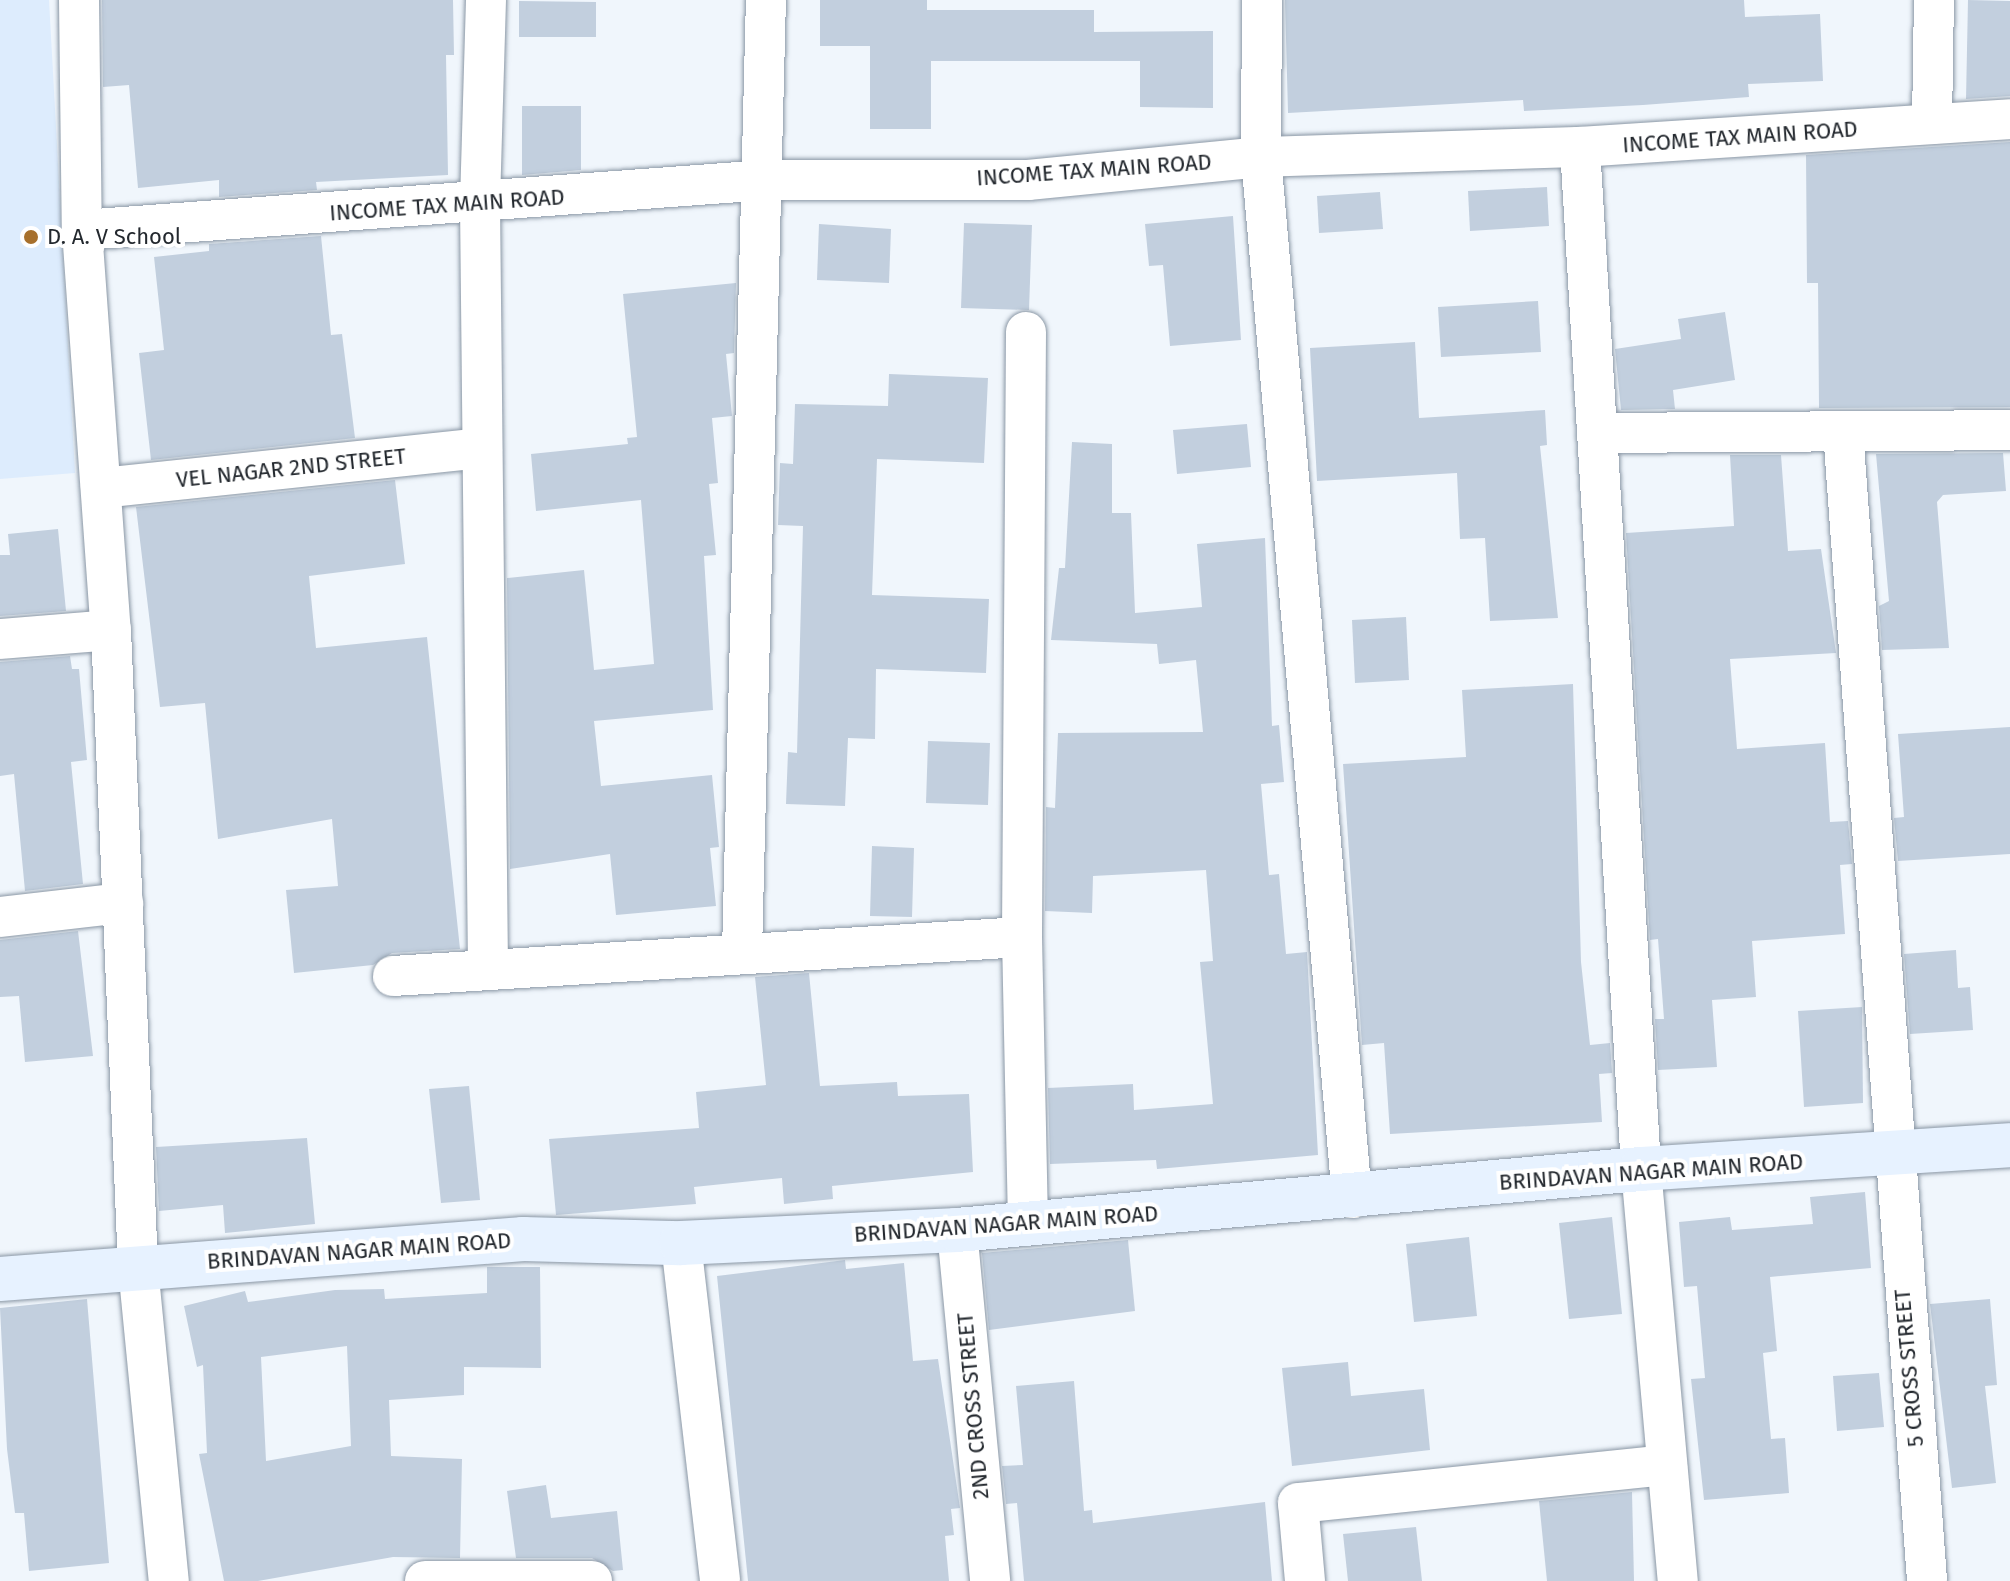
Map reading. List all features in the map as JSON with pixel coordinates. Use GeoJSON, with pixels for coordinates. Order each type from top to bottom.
{"type":"FeatureCollection","features":[{"type":"Feature","properties":{"kind":"street"},"geometry":{"type":"LineString","coordinates":[[79,0],[82,230],[111,630],[138,1267],[169,1581]]}},
{"type":"Feature","properties":{"kind":"street"},"geometry":{"type":"LineString","coordinates":[[486,0],[480,204],[488,967]]}},
{"type":"Feature","properties":{"kind":"street"},"geometry":{"type":"LineString","coordinates":[[742,952],[766,180],[766,0]]}},
{"type":"Feature","properties":{"kind":"street"},"geometry":{"type":"LineString","coordinates":[[1262,0],[1261,157],[1352,1198]]}},
{"type":"Feature","properties":{"kind":"street"},"geometry":{"type":"LineString","coordinates":[[1932,124],[1934,0]]}},
{"type":"Feature","properties":{"kind":"street","name":"INCOME TAX MAIN ROAD"},"geometry":{"type":"LineString","coordinates":[[82,230],[480,204],[766,180],[1028,180],[1261,157],[1580,147],[2010,119]]}},
{"type":"Feature","properties":{"kind":"street"},"geometry":{"type":"LineString","coordinates":[[1580,147],[1641,1169],[1678,1581]]}},
{"type":"Feature","properties":{"kind":"street"},"geometry":{"type":"LineString","coordinates":[[1026,332],[1022,937],[1028,1222]]}},
{"type":"Feature","properties":{"kind":"street"},"geometry":{"type":"LineString","coordinates":[[1597,433],[2010,430]]}},
{"type":"Feature","properties":{"kind":"street","name":"5 CROSS STREET"},"geometry":{"type":"LineString","coordinates":[[1843,431],[1892,1155],[1927,1581]]}},
{"type":"Feature","properties":{"kind":"street","name":"VEL NAGAR 2ND STREET"},"geometry":{"type":"LineString","coordinates":[[101,488],[482,448]]}},
{"type":"Feature","properties":{"kind":"street"},"geometry":{"type":"LineString","coordinates":[[0,639],[111,630]]}},
{"type":"Feature","properties":{"kind":"street"},"geometry":{"type":"LineString","coordinates":[[0,917],[123,903]]}},
{"type":"Feature","properties":{"kind":"street"},"geometry":{"type":"LineString","coordinates":[[393,976],[488,967],[1022,937]]}},
{"type":"Feature","properties":{"kind":"street","name":"BRINDAVAN NAGAR MAIN ROAD"},"geometry":{"type":"LineString","coordinates":[[0,1279],[523,1239],[681,1243],[957,1230],[1352,1198],[1641,1169],[2010,1145]]}},
{"type":"Feature","properties":{"kind":"street","name":"2ND CROSS STREET"},"geometry":{"type":"LineString","coordinates":[[957,1230],[990,1581]]}},
{"type":"Feature","properties":{"kind":"street"},"geometry":{"type":"LineString","coordinates":[[681,1243],[720,1581]]}},
{"type":"Feature","properties":{"kind":"street"},"geometry":{"type":"LineString","coordinates":[[1305,1581],[1298,1503],[1667,1465]]}},
{"type":"Feature","properties":{"kind":"street"},"geometry":{"type":"LineString","coordinates":[[448,1580],[592,1581]]}},
{"type":"Feature","properties":{"kind":"shaded area","name":"D. A. V School"},"geometry":{"type":"Polygon","coordinates":[[[0,0],[49,0],[75,473],[0,479],[0,0]]]}},
{"type":"Feature","properties":{"kind":"building"},"geometry":{"type":"Polygon","coordinates":[[[102,0],[453,0],[454,55],[446,55],[448,175],[316,182],[317,190],[219,197],[219,180],[138,188],[129,85],[103,87],[102,0]]]}},
{"type":"Feature","properties":{"kind":"building"},"geometry":{"type":"Polygon","coordinates":[[[820,0],[927,0],[927,10],[1094,10],[1094,32],[1213,31],[1213,108],[1140,107],[1140,61],[931,61],[931,129],[870,129],[870,46],[820,46],[820,0]]]}},
{"type":"Feature","properties":{"kind":"building"},"geometry":{"type":"Polygon","coordinates":[[[1285,0],[1744,0],[1745,17],[1820,14],[1823,81],[1748,84],[1749,97],[1643,105],[1524,111],[1523,100],[1288,113],[1285,0]]]}},
{"type":"Feature","properties":{"kind":"building"},"geometry":{"type":"Polygon","coordinates":[[[1968,0],[2010,1],[2010,96],[1966,99],[1968,0]]]}},
{"type":"Feature","properties":{"kind":"building"},"geometry":{"type":"Polygon","coordinates":[[[519,1],[596,2],[596,37],[519,37],[519,1]]]}},
{"type":"Feature","properties":{"kind":"building"},"geometry":{"type":"Polygon","coordinates":[[[522,106],[581,106],[581,170],[522,175],[522,106]]]}},
{"type":"Feature","properties":{"kind":"building"},"geometry":{"type":"Polygon","coordinates":[[[2010,142],[2010,407],[1819,408],[1818,283],[1807,283],[1806,155],[2010,142]]]}},
{"type":"Feature","properties":{"kind":"building"},"geometry":{"type":"Polygon","coordinates":[[[1547,187],[1549,226],[1470,231],[1468,191],[1547,187]]]}},
{"type":"Feature","properties":{"kind":"building"},"geometry":{"type":"Polygon","coordinates":[[[1380,192],[1383,229],[1319,233],[1317,196],[1380,192]]]}},
{"type":"Feature","properties":{"kind":"building"},"geometry":{"type":"Polygon","coordinates":[[[1233,216],[1241,340],[1170,346],[1163,265],[1149,266],[1145,224],[1233,216]]]}},
{"type":"Feature","properties":{"kind":"building"},"geometry":{"type":"Polygon","coordinates":[[[964,223],[1032,225],[1029,310],[961,308],[964,223]]]}},
{"type":"Feature","properties":{"kind":"building"},"geometry":{"type":"Polygon","coordinates":[[[819,224],[891,229],[889,283],[817,280],[819,224]]]}},
{"type":"Feature","properties":{"kind":"building"},"geometry":{"type":"Polygon","coordinates":[[[321,236],[331,335],[342,334],[355,438],[151,460],[139,353],[164,350],[154,257],[209,251],[209,244],[321,236]]]}},
{"type":"Feature","properties":{"kind":"building"},"geometry":{"type":"Polygon","coordinates":[[[736,283],[734,353],[726,354],[732,416],[712,418],[718,483],[709,484],[716,555],[704,556],[713,710],[594,721],[601,786],[712,775],[719,847],[710,848],[716,906],[616,915],[610,854],[510,869],[507,578],[584,570],[594,670],[654,664],[641,500],[536,511],[531,454],[628,444],[627,438],[637,437],[623,294],[736,283]]]}},
{"type":"Feature","properties":{"kind":"building"},"geometry":{"type":"Polygon","coordinates":[[[1538,301],[1541,352],[1441,357],[1438,307],[1538,301]]]}},
{"type":"Feature","properties":{"kind":"building"},"geometry":{"type":"Polygon","coordinates":[[[1725,312],[1735,380],[1673,390],[1675,409],[1621,410],[1615,349],[1681,339],[1678,319],[1725,312]]]}},
{"type":"Feature","properties":{"kind":"building"},"geometry":{"type":"Polygon","coordinates":[[[1415,342],[1419,418],[1545,410],[1547,445],[1540,446],[1558,618],[1490,621],[1485,538],[1460,539],[1457,473],[1317,481],[1310,348],[1415,342]]]}},
{"type":"Feature","properties":{"kind":"building"},"geometry":{"type":"Polygon","coordinates":[[[889,374],[988,378],[984,463],[877,459],[872,595],[989,599],[986,673],[876,669],[875,739],[848,738],[845,806],[786,804],[788,752],[797,753],[803,526],[778,525],[780,463],[793,464],[795,404],[888,406],[889,374]]]}},
{"type":"Feature","properties":{"kind":"building"},"geometry":{"type":"Polygon","coordinates":[[[1247,424],[1251,467],[1177,474],[1173,430],[1247,424]]]}},
{"type":"Feature","properties":{"kind":"building"},"geometry":{"type":"Polygon","coordinates":[[[1072,442],[1112,444],[1112,513],[1131,513],[1135,613],[1202,607],[1197,544],[1265,538],[1272,726],[1279,725],[1284,782],[1261,784],[1269,875],[1279,874],[1286,954],[1307,952],[1318,1155],[1157,1169],[1156,1160],[1050,1164],[1048,1088],[1133,1084],[1134,1110],[1213,1104],[1200,962],[1213,961],[1206,870],[1093,876],[1092,913],[1045,911],[1046,807],[1055,808],[1058,733],[1203,732],[1196,660],[1159,664],[1157,644],[1051,640],[1059,568],[1065,568],[1072,442]]]}},
{"type":"Feature","properties":{"kind":"building"},"geometry":{"type":"Polygon","coordinates":[[[2003,453],[2006,491],[1943,495],[1937,502],[1949,648],[1882,650],[1879,606],[1889,601],[1876,454],[2003,453]]]}},
{"type":"Feature","properties":{"kind":"building"},"geometry":{"type":"Polygon","coordinates":[[[1730,455],[1781,455],[1788,551],[1821,549],[1836,653],[1730,659],[1737,749],[1825,743],[1830,822],[1848,821],[1852,864],[1840,865],[1845,934],[1752,941],[1756,997],[1712,1000],[1717,1067],[1658,1070],[1655,1019],[1664,1019],[1658,939],[1650,940],[1626,533],[1734,526],[1730,455]]]}},
{"type":"Feature","properties":{"kind":"building"},"geometry":{"type":"Polygon","coordinates":[[[395,480],[405,564],[309,576],[316,648],[427,637],[460,949],[392,953],[373,965],[294,973],[286,890],[338,886],[332,819],[218,839],[205,703],[160,707],[136,507],[395,480]]]}},
{"type":"Feature","properties":{"kind":"building"},"geometry":{"type":"Polygon","coordinates":[[[58,529],[66,611],[0,616],[0,555],[10,555],[8,534],[58,529]]]}},
{"type":"Feature","properties":{"kind":"building"},"geometry":{"type":"Polygon","coordinates":[[[1406,617],[1409,680],[1355,683],[1352,620],[1406,617]]]}},
{"type":"Feature","properties":{"kind":"building"},"geometry":{"type":"Polygon","coordinates":[[[70,656],[72,669],[79,669],[87,760],[71,762],[83,884],[25,891],[14,774],[0,776],[0,662],[70,656]]]}},
{"type":"Feature","properties":{"kind":"building"},"geometry":{"type":"Polygon","coordinates":[[[1573,684],[1581,962],[1590,1045],[1610,1043],[1612,1073],[1599,1074],[1602,1122],[1390,1134],[1384,1043],[1362,1045],[1343,764],[1466,757],[1462,690],[1573,684]]]}},
{"type":"Feature","properties":{"kind":"building"},"geometry":{"type":"Polygon","coordinates":[[[2010,727],[2010,854],[1898,861],[1894,818],[1904,817],[1898,734],[2010,727]]]}},
{"type":"Feature","properties":{"kind":"building"},"geometry":{"type":"Polygon","coordinates":[[[928,741],[990,743],[988,805],[926,803],[928,741]]]}},
{"type":"Feature","properties":{"kind":"building"},"geometry":{"type":"Polygon","coordinates":[[[872,846],[914,848],[912,917],[870,916],[872,846]]]}},
{"type":"Feature","properties":{"kind":"building"},"geometry":{"type":"Polygon","coordinates":[[[78,931],[93,1056],[25,1062],[19,996],[0,997],[0,940],[78,931]]]}},
{"type":"Feature","properties":{"kind":"building"},"geometry":{"type":"Polygon","coordinates":[[[1956,950],[1958,988],[1970,987],[1973,1030],[1910,1034],[1904,954],[1956,950]]]}},
{"type":"Feature","properties":{"kind":"building"},"geometry":{"type":"Polygon","coordinates":[[[809,973],[820,1086],[897,1082],[898,1096],[969,1094],[973,1172],[832,1186],[833,1199],[784,1204],[782,1178],[694,1187],[696,1204],[556,1215],[549,1139],[699,1128],[696,1092],[766,1085],[755,977],[809,973]]]}},
{"type":"Feature","properties":{"kind":"building"},"geometry":{"type":"Polygon","coordinates":[[[1862,1007],[1863,1103],[1804,1107],[1798,1011],[1862,1007]]]}},
{"type":"Feature","properties":{"kind":"building"},"geometry":{"type":"Polygon","coordinates":[[[469,1086],[480,1200],[441,1203],[429,1089],[469,1086]]]}},
{"type":"Feature","properties":{"kind":"building"},"geometry":{"type":"Polygon","coordinates":[[[307,1138],[315,1224],[225,1233],[223,1205],[159,1211],[156,1147],[307,1138]]]}},
{"type":"Feature","properties":{"kind":"building"},"geometry":{"type":"Polygon","coordinates":[[[1865,1192],[1871,1268],[1770,1277],[1777,1351],[1763,1353],[1771,1439],[1785,1438],[1789,1493],[1704,1500],[1691,1379],[1705,1378],[1697,1286],[1684,1287],[1679,1222],[1730,1217],[1732,1230],[1813,1224],[1810,1197],[1865,1192]]]}},
{"type":"Feature","properties":{"kind":"building"},"geometry":{"type":"Polygon","coordinates":[[[1612,1217],[1622,1314],[1569,1319],[1559,1223],[1612,1217]]]}},
{"type":"Feature","properties":{"kind":"building"},"geometry":{"type":"Polygon","coordinates":[[[1469,1237],[1477,1316],[1414,1322],[1406,1244],[1469,1237]]]}},
{"type":"Feature","properties":{"kind":"building"},"geometry":{"type":"Polygon","coordinates":[[[1128,1240],[1135,1311],[989,1330],[982,1253],[1128,1240]]]}},
{"type":"Feature","properties":{"kind":"building"},"geometry":{"type":"Polygon","coordinates":[[[845,1260],[846,1269],[904,1263],[913,1361],[938,1359],[960,1508],[951,1509],[954,1535],[945,1536],[949,1581],[748,1581],[717,1276],[845,1260]]]}},
{"type":"Feature","properties":{"kind":"building"},"geometry":{"type":"Polygon","coordinates":[[[487,1267],[540,1267],[541,1368],[464,1367],[464,1395],[389,1400],[391,1456],[462,1459],[460,1558],[393,1557],[258,1581],[224,1581],[199,1454],[207,1453],[203,1365],[197,1367],[184,1306],[245,1291],[248,1302],[335,1290],[384,1289],[385,1299],[487,1293],[487,1267]],[[347,1346],[261,1357],[266,1461],[351,1446],[347,1346]]]}},
{"type":"Feature","properties":{"kind":"building"},"geometry":{"type":"Polygon","coordinates":[[[87,1299],[109,1563],[29,1571],[24,1513],[15,1513],[7,1449],[0,1308],[87,1299]]]}},
{"type":"Feature","properties":{"kind":"building"},"geometry":{"type":"Polygon","coordinates":[[[1990,1299],[1997,1385],[1985,1386],[1996,1483],[1952,1488],[1930,1304],[1990,1299]]]}},
{"type":"Feature","properties":{"kind":"building"},"geometry":{"type":"Polygon","coordinates":[[[1348,1362],[1351,1396],[1424,1389],[1430,1450],[1292,1466],[1282,1368],[1348,1362]]]}},
{"type":"Feature","properties":{"kind":"building"},"geometry":{"type":"Polygon","coordinates":[[[1879,1373],[1884,1427],[1837,1431],[1833,1376],[1879,1373]]]}},
{"type":"Feature","properties":{"kind":"building"},"geometry":{"type":"Polygon","coordinates":[[[1074,1381],[1084,1511],[1092,1510],[1093,1523],[1265,1502],[1272,1581],[1024,1581],[1017,1503],[1006,1504],[1002,1466],[1023,1465],[1016,1386],[1074,1381]]]}},
{"type":"Feature","properties":{"kind":"building"},"geometry":{"type":"Polygon","coordinates":[[[546,1485],[551,1518],[617,1511],[623,1570],[613,1571],[592,1558],[516,1558],[507,1491],[546,1485]]]}},
{"type":"Feature","properties":{"kind":"building"},"geometry":{"type":"Polygon","coordinates":[[[1632,1492],[1634,1581],[1547,1581],[1539,1501],[1632,1492]]]}},
{"type":"Feature","properties":{"kind":"building"},"geometry":{"type":"Polygon","coordinates":[[[1416,1527],[1422,1581],[1348,1581],[1343,1534],[1416,1527]]]}},
{"type":"Feature","properties":{"kind":"place","name":"D. A. V School"},"geometry":{"type":"Point","coordinates":[31,237]}}]}
